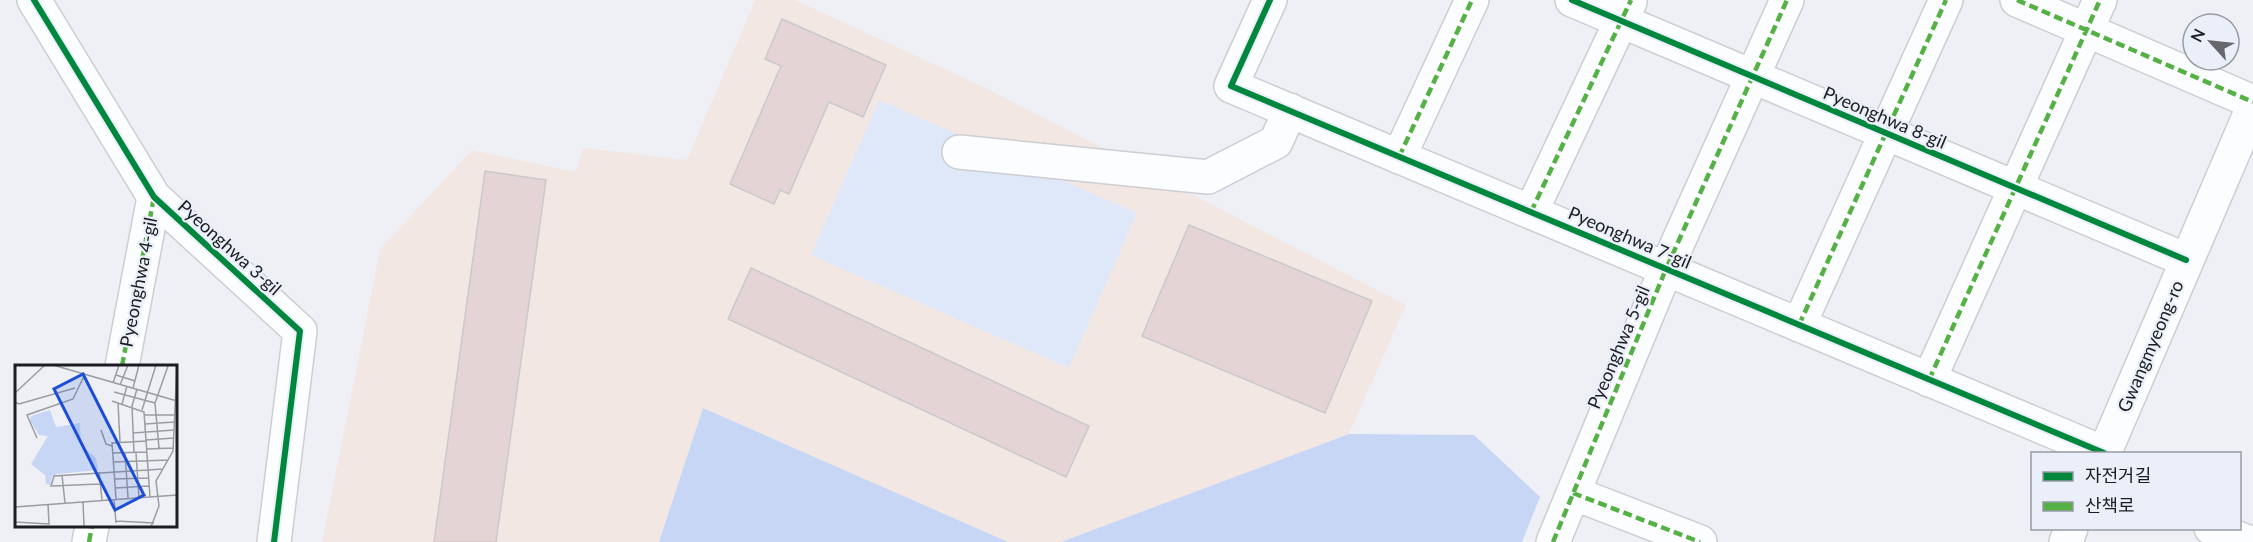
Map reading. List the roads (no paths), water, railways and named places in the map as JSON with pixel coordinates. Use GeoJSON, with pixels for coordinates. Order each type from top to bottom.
{"type":"FeatureCollection","features":[{"type":"Feature","properties":{"kind":"street","name":"Pyeonghwa 3-gil"},"geometry":{"type":"LineString","coordinates":[[34,0],[154,197],[300,331],[274,542]]}},
{"type":"Feature","properties":{"kind":"street","name":"Pyeonghwa 7-gil"},"geometry":{"type":"LineString","coordinates":[[1270,0],[1231,86],[2102,452]]}},
{"type":"Feature","properties":{"kind":"street"},"geometry":{"type":"LineString","coordinates":[[1399,157],[1472,0]]}},
{"type":"Feature","properties":{"kind":"street","name":"Pyeonghwa 8-gil"},"geometry":{"type":"LineString","coordinates":[[1572,0],[1626,10],[1752,76],[2187,260]]}},
{"type":"Feature","properties":{"kind":"street","name":"Pyeonghwa 5-gil"},"geometry":{"type":"LineString","coordinates":[[1553,542],[1666,269],[1787,0]]}},
{"type":"Feature","properties":{"kind":"street"},"geometry":{"type":"LineString","coordinates":[[1799,325],[1946,0]]}},
{"type":"Feature","properties":{"kind":"street"},"geometry":{"type":"LineString","coordinates":[[2018,0],[2253,102]]}},
{"type":"Feature","properties":{"kind":"street"},"geometry":{"type":"LineString","coordinates":[[1929,380],[2100,0]]}},
{"type":"Feature","properties":{"kind":"street"},"geometry":{"type":"LineString","coordinates":[[1531,212],[1626,10]]}},
{"type":"Feature","properties":{"kind":"street","name":"Gwangmyeong-ro"},"geometry":{"type":"LineString","coordinates":[[2104,452],[2253,107]]}},
{"type":"Feature","properties":{"kind":"street"},"geometry":{"type":"LineString","coordinates":[[959,152],[1208,177],[1276,142],[1290,110]]}},
{"type":"Feature","properties":{"kind":"street","name":"Pyeonghwa 4-gil"},"geometry":{"type":"LineString","coordinates":[[122,365],[154,197]]}},
{"type":"Feature","properties":{"kind":"street"},"geometry":{"type":"LineString","coordinates":[[1573,493],[1700,542]]}},
{"type":"Feature","properties":{"kind":"street"},"geometry":{"type":"LineString","coordinates":[[89,542],[92,527]]}},
{"type":"Feature","properties":{"kind":"street"},"geometry":{"type":"LineString","coordinates":[[2216,530],[2248,542]]}}]}
